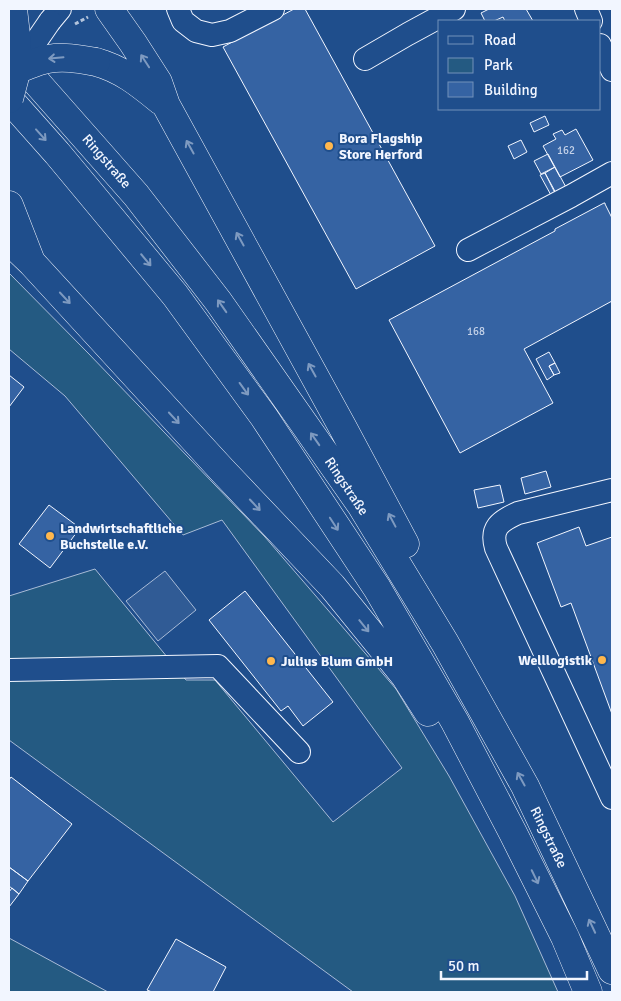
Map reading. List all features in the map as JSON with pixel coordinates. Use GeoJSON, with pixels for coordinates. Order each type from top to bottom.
{"type":"FeatureCollection","features":[{"type":"Feature","properties":{"kind":"highway"},"geometry":{"type":"LineString","coordinates":[[13,9],[16,36],[11,67],[9,99],[57,153],[175,295],[264,417],[377,588],[455,722],[513,833],[564,937],[588,992]]}},
{"type":"Feature","properties":{"kind":"highway"},"geometry":{"type":"LineString","coordinates":[[100,12],[133,43],[158,82],[166,104],[344,428],[399,534],[445,615],[444,643]]}},
{"type":"Feature","properties":{"kind":"highway"},"geometry":{"type":"LineString","coordinates":[[11,67],[61,57],[96,62],[107,65],[131,77],[166,104]]}},
{"type":"Feature","properties":{"kind":"highway","name":"Ringstraße"},"geometry":{"type":"LineString","coordinates":[[11,67],[136,195],[218,301],[361,504],[444,643],[525,786],[612,970]]}},
{"type":"Feature","properties":{"kind":"highway"},"geometry":{"type":"LineString","coordinates":[[9,204],[32,262]]}},
{"type":"Feature","properties":{"kind":"highway"},"geometry":{"type":"LineString","coordinates":[[9,241],[32,262],[215,462],[332,586],[405,676],[448,742],[475,790],[513,833]]}},
{"type":"Feature","properties":{"kind":"street"},"geometry":{"type":"LineString","coordinates":[[178,9],[183,21],[196,31],[212,35],[230,31],[273,9]]}},
{"type":"Feature","properties":{"kind":"street"},"geometry":{"type":"LineString","coordinates":[[365,59],[454,9]]}},
{"type":"Feature","properties":{"kind":"street"},"geometry":{"type":"LineString","coordinates":[[11,67],[60,18]]}},
{"type":"Feature","properties":{"kind":"street"},"geometry":{"type":"LineString","coordinates":[[601,47],[612,70]]}},
{"type":"Feature","properties":{"kind":"street"},"geometry":{"type":"LineString","coordinates":[[468,250],[612,173]]}},
{"type":"Feature","properties":{"kind":"street"},"geometry":{"type":"LineString","coordinates":[[612,490],[518,513],[506,519],[496,528],[493,538],[612,798]]}},
{"type":"Feature","properties":{"kind":"street"},"geometry":{"type":"LineString","coordinates":[[9,670],[218,666],[298,752]]}},
{"type":"Feature","properties":{"kind":"path"},"geometry":{"type":"LineString","coordinates":[[60,18],[76,24],[100,12]]}},
{"type":"Feature","properties":{"kind":"green space"},"geometry":{"type":"Polygon","coordinates":[[[9,273],[265,537],[396,689],[449,776],[515,896],[558,992],[353,992],[9,740],[9,596],[95,569],[186,680],[215,680],[333,822],[402,768],[222,520],[183,535],[65,396],[9,349],[9,273]]]}},
{"type":"Feature","properties":{"kind":"green space"},"geometry":{"type":"Polygon","coordinates":[[[9,938],[108,992],[9,992],[9,938]]]}},
{"type":"Feature","properties":{"kind":"shaded area"},"geometry":{"type":"Polygon","coordinates":[[[165,571],[196,610],[158,641],[126,601],[165,571]]]}},
{"type":"Feature","properties":{"kind":"building","name":"Bora Flagship Store Herford"},"geometry":{"type":"Polygon","coordinates":[[[294,9],[305,9],[435,246],[356,289],[223,47],[294,9]]]}},
{"type":"Feature","properties":{"kind":"building"},"geometry":{"type":"Polygon","coordinates":[[[489,9],[526,9],[532,20],[504,20],[503,17],[496,20],[484,20],[481,13],[489,9]]]}},
{"type":"Feature","properties":{"kind":"building"},"geometry":{"type":"Polygon","coordinates":[[[545,116],[549,125],[534,132],[530,123],[545,116]]]}},
{"type":"Feature","properties":{"kind":"building"},"geometry":{"type":"Polygon","coordinates":[[[576,129],[593,160],[560,177],[543,146],[556,139],[553,134],[562,130],[565,135],[576,129]]]}},
{"type":"Feature","properties":{"kind":"building"},"geometry":{"type":"Polygon","coordinates":[[[521,140],[527,152],[514,159],[508,146],[521,140]]]}},
{"type":"Feature","properties":{"kind":"building"},"geometry":{"type":"Polygon","coordinates":[[[548,154],[555,167],[541,174],[534,161],[548,154]]]}},
{"type":"Feature","properties":{"kind":"building"},"geometry":{"type":"Polygon","coordinates":[[[555,167],[567,189],[557,195],[545,173],[555,167]]]}},
{"type":"Feature","properties":{"kind":"building"},"geometry":{"type":"Polygon","coordinates":[[[545,173],[556,195],[552,197],[540,175],[545,173]]]}},
{"type":"Feature","properties":{"kind":"building"},"geometry":{"type":"Polygon","coordinates":[[[604,203],[612,218],[612,301],[524,349],[553,403],[460,453],[389,320],[604,203]]]}},
{"type":"Feature","properties":{"kind":"building"},"geometry":{"type":"Polygon","coordinates":[[[549,352],[555,363],[549,366],[554,375],[547,380],[536,359],[549,352]]]}},
{"type":"Feature","properties":{"kind":"building"},"geometry":{"type":"Polygon","coordinates":[[[555,363],[560,373],[554,375],[549,366],[555,363]]]}},
{"type":"Feature","properties":{"kind":"building"},"geometry":{"type":"Polygon","coordinates":[[[9,375],[24,387],[9,407],[9,375]]]}},
{"type":"Feature","properties":{"kind":"building"},"geometry":{"type":"Polygon","coordinates":[[[546,471],[551,487],[525,494],[521,478],[546,471]]]}},
{"type":"Feature","properties":{"kind":"building"},"geometry":{"type":"Polygon","coordinates":[[[500,485],[504,502],[478,508],[474,490],[500,485]]]}},
{"type":"Feature","properties":{"kind":"building","name":"Landwirtschaftliche Buchstelle e.V."},"geometry":{"type":"Polygon","coordinates":[[[49,505],[80,528],[50,568],[19,544],[49,505]]]}},
{"type":"Feature","properties":{"kind":"building","name":"Welllogistik"},"geometry":{"type":"Polygon","coordinates":[[[579,527],[586,546],[612,537],[612,714],[571,603],[561,607],[537,543],[579,527]]]}},
{"type":"Feature","properties":{"kind":"building","name":"Julius Blum GmbH"},"geometry":{"type":"Polygon","coordinates":[[[245,591],[333,702],[303,726],[288,706],[281,711],[209,620],[245,591]]]}},
{"type":"Feature","properties":{"kind":"building"},"geometry":{"type":"Polygon","coordinates":[[[11,777],[72,824],[28,881],[9,867],[9,780],[11,777]]]}},
{"type":"Feature","properties":{"kind":"building"},"geometry":{"type":"Polygon","coordinates":[[[9,867],[28,881],[19,894],[9,886],[9,867]]]}},
{"type":"Feature","properties":{"kind":"building"},"geometry":{"type":"Polygon","coordinates":[[[12,888],[19,894],[9,907],[9,892],[12,888]]]}},
{"type":"Feature","properties":{"kind":"building"},"geometry":{"type":"Polygon","coordinates":[[[176,939],[226,967],[213,992],[152,992],[147,990],[176,939]]]}},
{"type":"Feature","properties":{"kind":"place","name":"Bora Flagship Store Herford"},"geometry":{"type":"Point","coordinates":[329,146]}},
{"type":"Feature","properties":{"kind":"place","name":"Landwirtschaftliche Buchstelle e.V."},"geometry":{"type":"Point","coordinates":[50,536]}},
{"type":"Feature","properties":{"kind":"place","name":"Welllogistik"},"geometry":{"type":"Point","coordinates":[602,660]}},
{"type":"Feature","properties":{"kind":"place","name":"Julius Blum GmbH"},"geometry":{"type":"Point","coordinates":[271,661]}}]}
